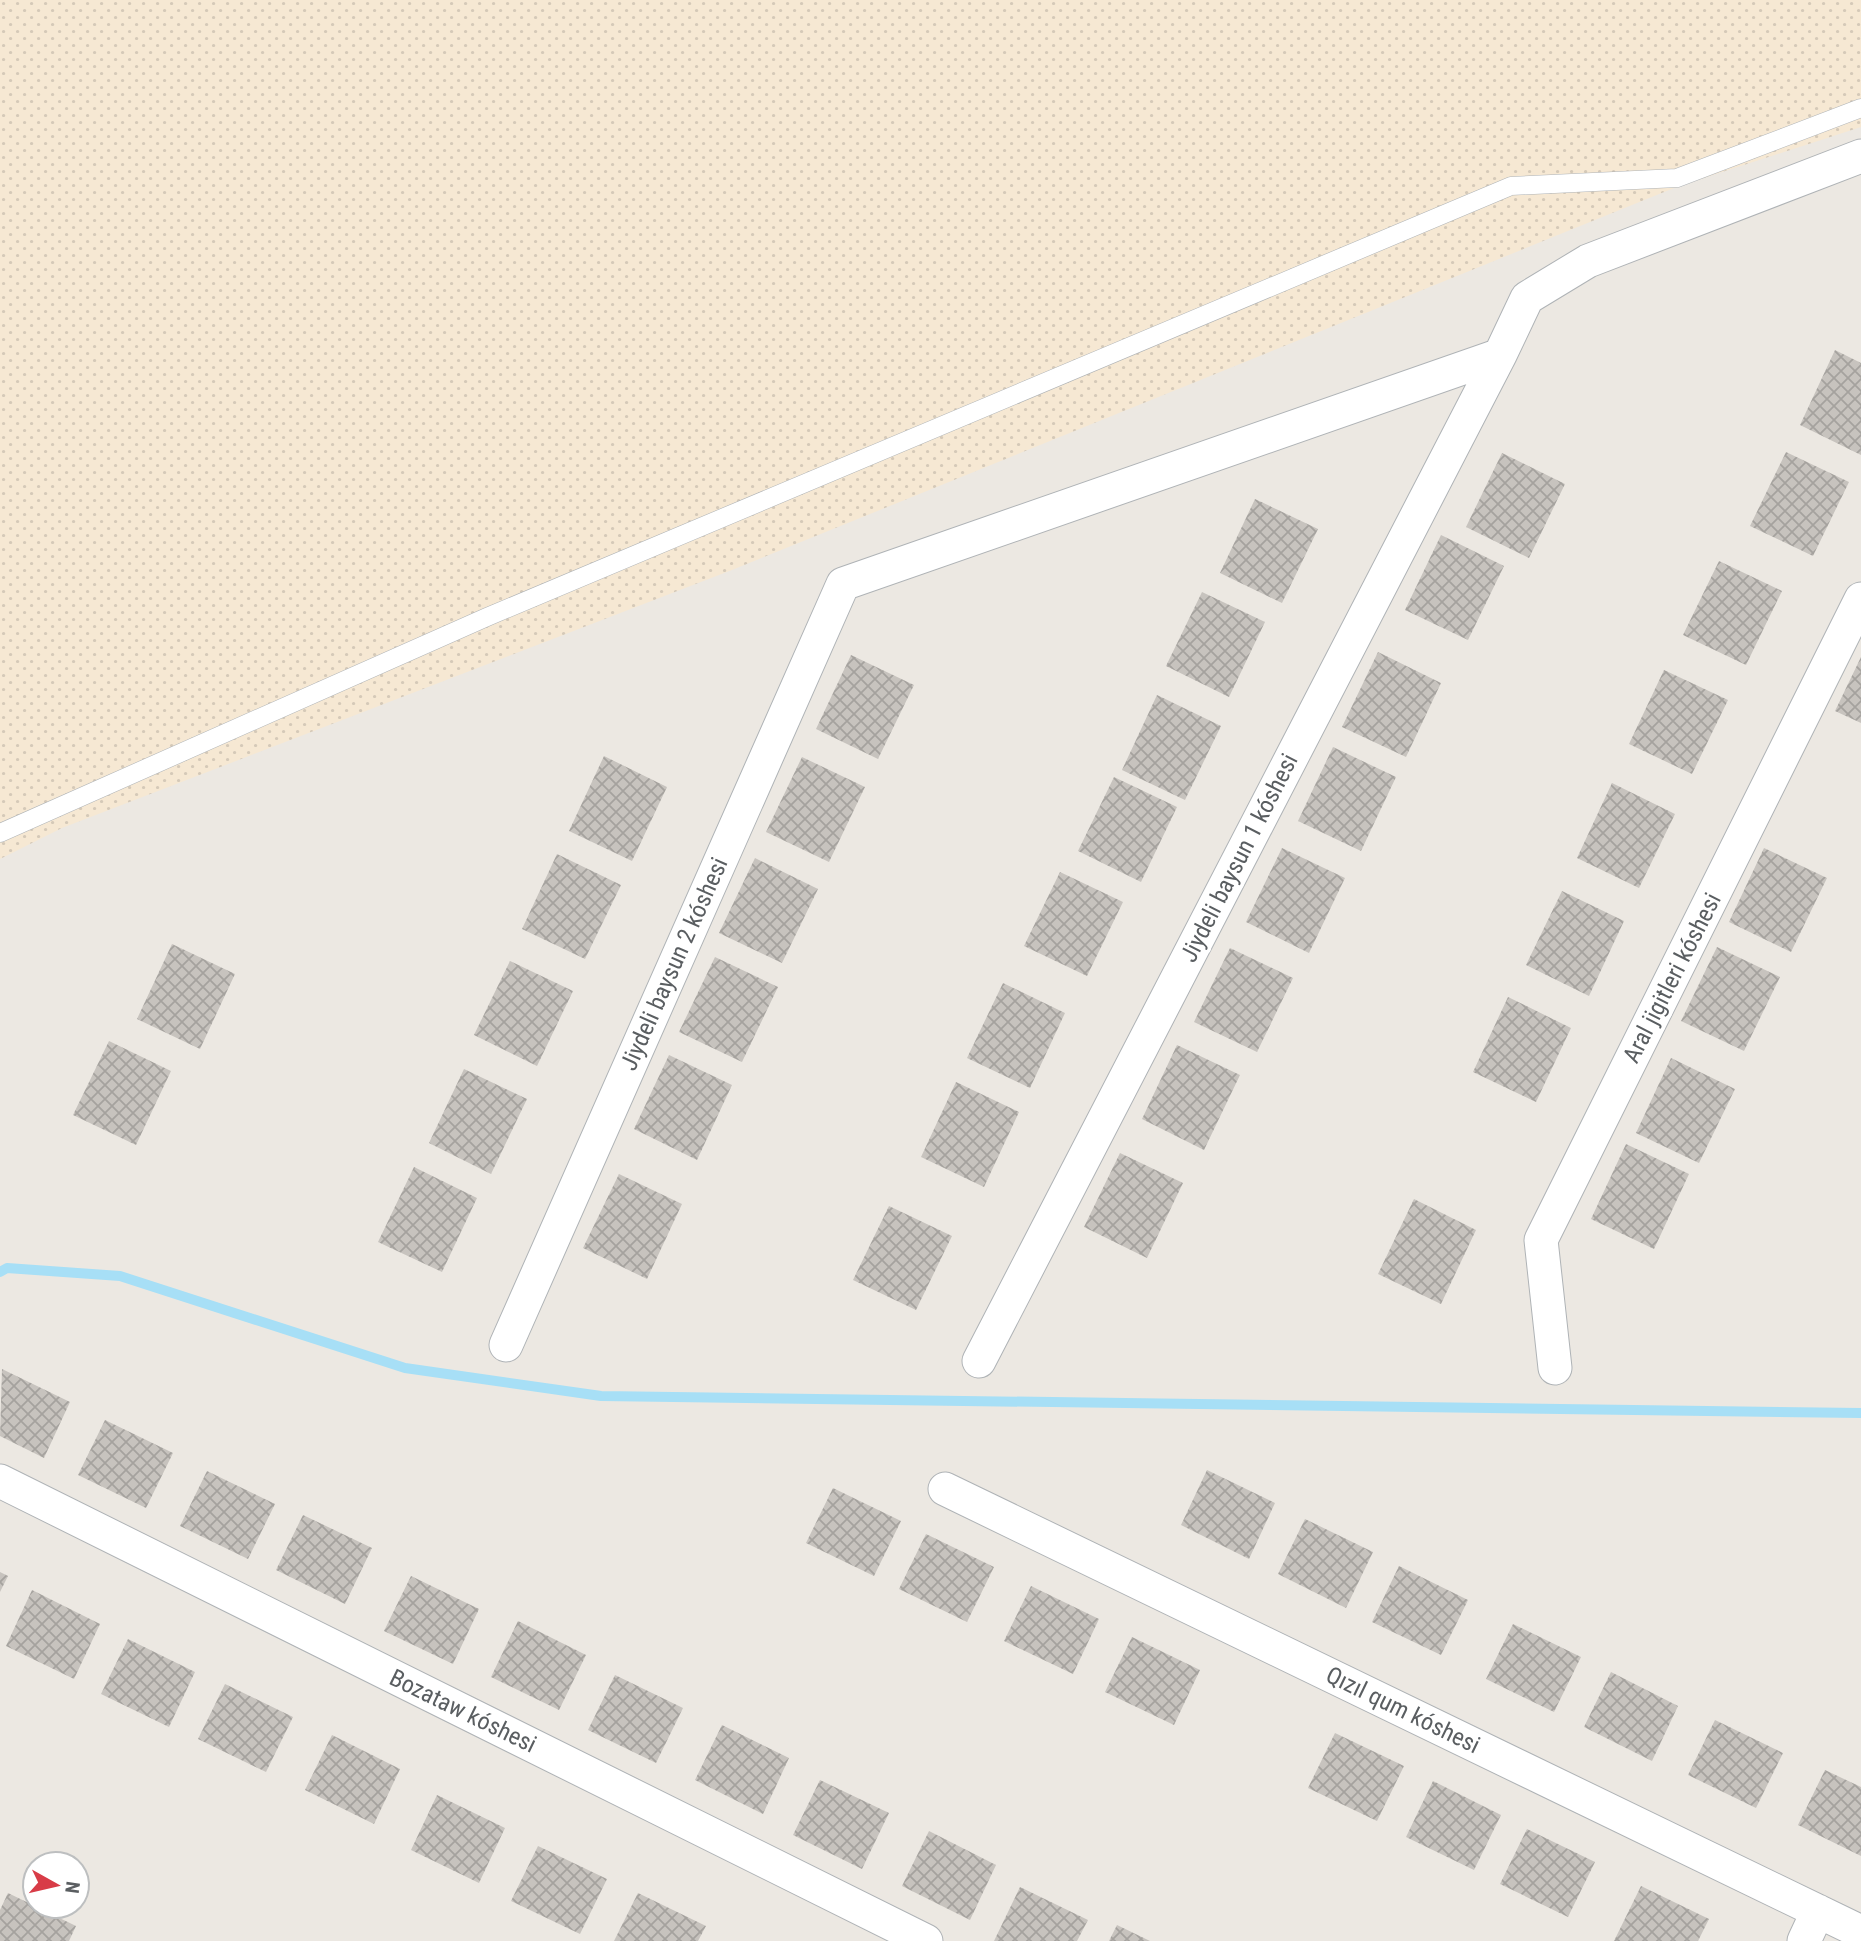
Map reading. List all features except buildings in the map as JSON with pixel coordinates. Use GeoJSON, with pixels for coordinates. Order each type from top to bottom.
{"type":"FeatureCollection","features":[{"type":"Feature","properties":{"kind":"street","name":"Jiydeli baysun 1 kóshesi"},"geometry":{"type":"LineString","coordinates":[[979,1361],[1500,355],[1527,298],[1588,261],[1861,156]]}},
{"type":"Feature","properties":{"kind":"street","name":"Jiydeli baysun 2 kóshesi"},"geometry":{"type":"LineString","coordinates":[[506,1345],[843,584],[1500,355]]}},
{"type":"Feature","properties":{"kind":"street","name":"Aral jigitleri kóshesi"},"geometry":{"type":"LineString","coordinates":[[1555,1368],[1541,1240],[1861,599]]}},
{"type":"Feature","properties":{"kind":"street","name":"Bozataw kóshesi"},"geometry":{"type":"LineString","coordinates":[[0,1481],[926,1941]]}},
{"type":"Feature","properties":{"kind":"street","name":"Qızıl qum kóshesi"},"geometry":{"type":"LineString","coordinates":[[945,1489],[1861,1932]]}},
{"type":"Feature","properties":{"kind":"street"},"geometry":{"type":"LineString","coordinates":[[1804,1941],[1818,1911]]}},
{"type":"Feature","properties":{"kind":"lane"},"geometry":{"type":"LineString","coordinates":[[0,833],[487,617],[1511,186],[1677,178],[1861,108]]}},
{"type":"Feature","properties":{"kind":"sand"},"geometry":{"type":"Polygon","coordinates":[[[0,0],[1861,0],[1861,127],[1679,186],[732,570],[62,828],[0,859],[0,0]]]}},
{"type":"Feature","properties":{"kind":"waterway"},"geometry":{"type":"LineString","coordinates":[[0,1272],[7,1268],[120,1276],[405,1368],[601,1396],[1861,1413]]}}]}
